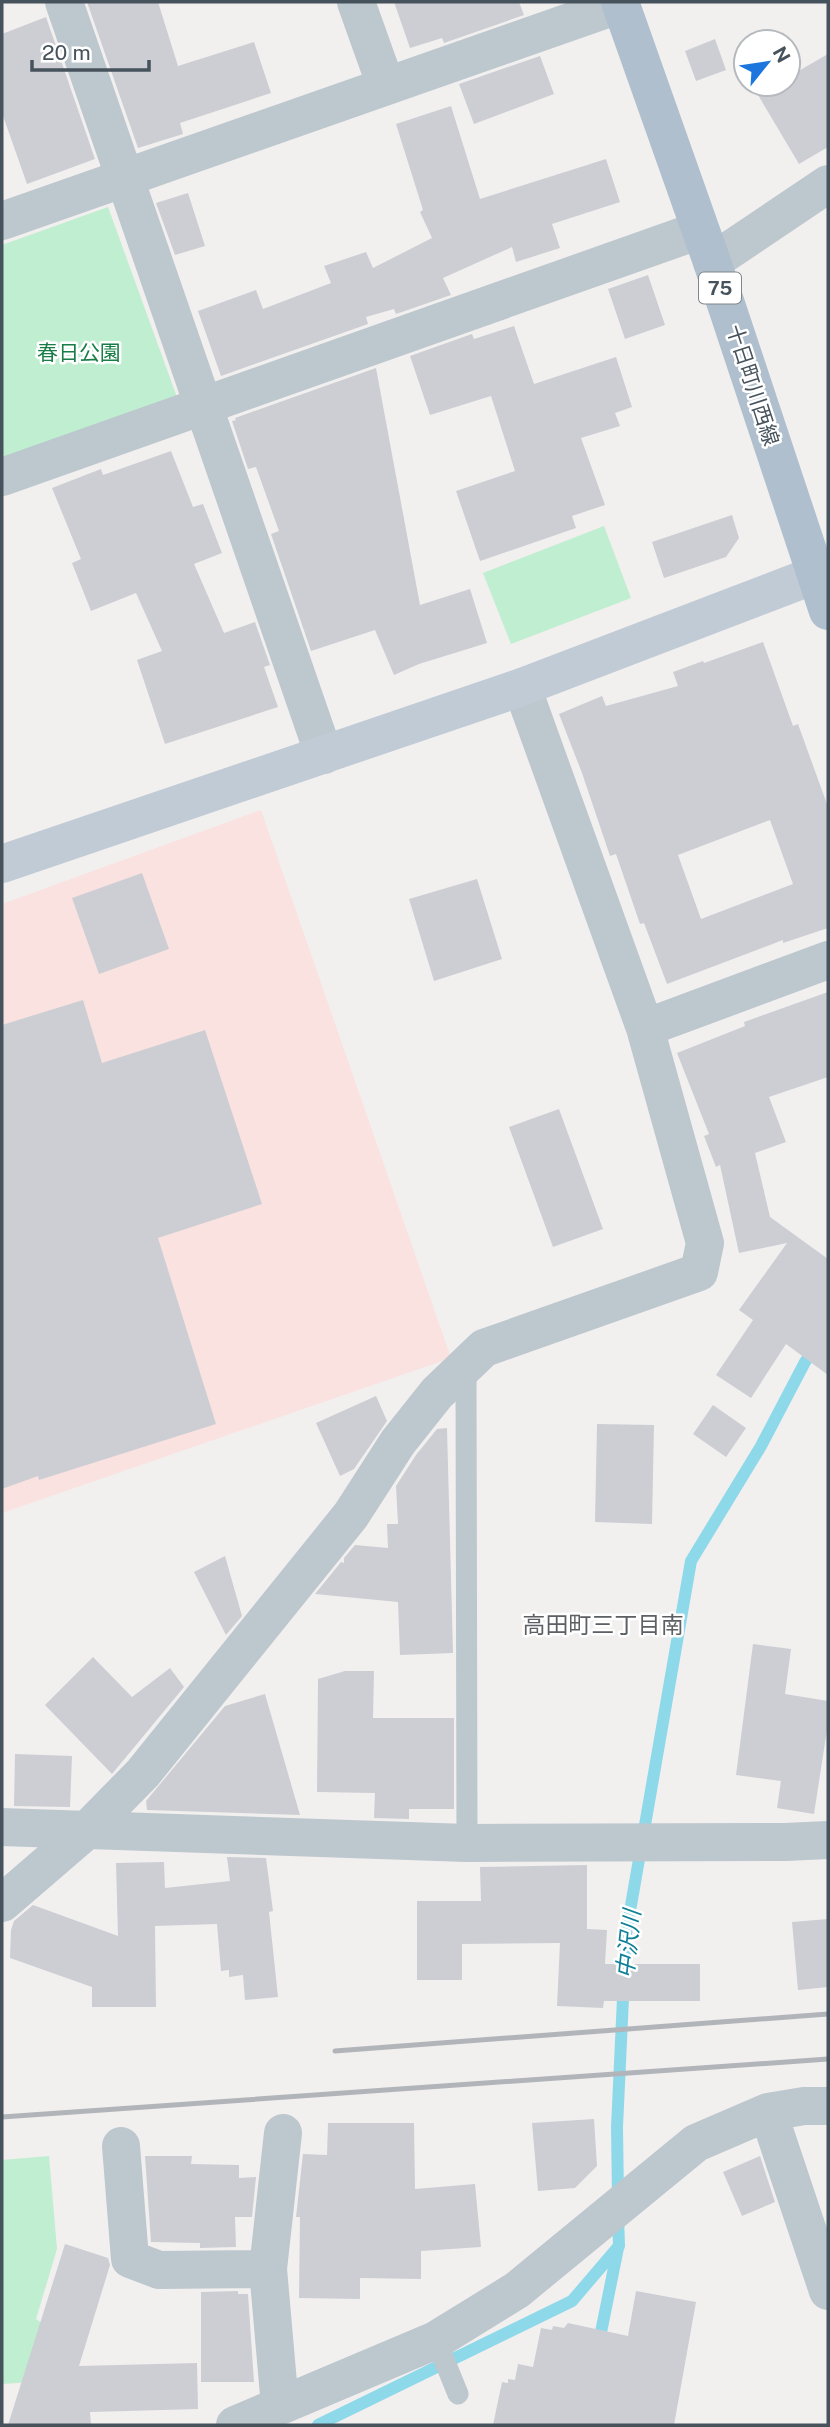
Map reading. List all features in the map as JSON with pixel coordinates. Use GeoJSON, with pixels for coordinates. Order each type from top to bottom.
{"type":"FeatureCollection","features":[{"type":"Feature","properties":{"kind":"main road","name":"十日町川西線"},"geometry":{"type":"LineString","coordinates":[[621,3],[822,573],[828,611]]}},
{"type":"Feature","properties":{"kind":"street"},"geometry":{"type":"LineString","coordinates":[[64,2],[324,755]]}},
{"type":"Feature","properties":{"kind":"street"},"geometry":{"type":"LineString","coordinates":[[356,2],[386,86]]}},
{"type":"Feature","properties":{"kind":"street"},"geometry":{"type":"LineString","coordinates":[[2,221],[621,3]]}},
{"type":"Feature","properties":{"kind":"street"},"geometry":{"type":"LineString","coordinates":[[2,477],[204,406],[706,246],[828,184]]}},
{"type":"Feature","properties":{"kind":"street"},"geometry":{"type":"LineString","coordinates":[[2,864],[522,687],[822,573]]}},
{"type":"Feature","properties":{"kind":"street"},"geometry":{"type":"LineString","coordinates":[[2,1903],[88,1829],[143,1773],[351,1515],[398,1442],[437,1393],[484,1348],[699,1272],[705,1243],[645,1028],[522,687]]}},
{"type":"Feature","properties":{"kind":"street"},"geometry":{"type":"LineString","coordinates":[[645,1028],[828,960]]}},
{"type":"Feature","properties":{"kind":"street"},"geometry":{"type":"LineString","coordinates":[[2,1827],[467,1843],[828,1840]]}},
{"type":"Feature","properties":{"kind":"street"},"geometry":{"type":"LineString","coordinates":[[242,2424],[436,2340],[517,2290],[696,2143],[768,2112],[804,2106],[828,2106]]}},
{"type":"Feature","properties":{"kind":"street"},"geometry":{"type":"LineString","coordinates":[[768,2112],[828,2291]]}},
{"type":"Feature","properties":{"kind":"street"},"geometry":{"type":"LineString","coordinates":[[280,2406],[268,2269],[283,2133]]}},
{"type":"Feature","properties":{"kind":"street"},"geometry":{"type":"LineString","coordinates":[[121,2146],[130,2259],[159,2270],[268,2269]]}},
{"type":"Feature","properties":{"kind":"lane"},"geometry":{"type":"LineString","coordinates":[[466,1366],[467,1843]]}},
{"type":"Feature","properties":{"kind":"lane"},"geometry":{"type":"LineString","coordinates":[[436,2340],[458,2394]]}},
{"type":"Feature","properties":{"kind":"shaded area"},"geometry":{"type":"Polygon","coordinates":[[[261,810],[451,1358],[2,1513],[2,904],[261,810]]]}},
{"type":"Feature","properties":{"kind":"green space","name":"春日公園"},"geometry":{"type":"Polygon","coordinates":[[[108,207],[178,400],[2,462],[2,245],[108,207]]]}},
{"type":"Feature","properties":{"kind":"green space"},"geometry":{"type":"Polygon","coordinates":[[[604,526],[631,598],[511,644],[483,573],[604,526]]]}},
{"type":"Feature","properties":{"kind":"green space"},"geometry":{"type":"Polygon","coordinates":[[[49,2156],[57,2249],[36,2319],[49,2328],[32,2382],[2,2384],[2,2160],[49,2156]]]}},
{"type":"Feature","properties":{"kind":"building"},"geometry":{"type":"Polygon","coordinates":[[[87,2],[158,2],[178,66],[254,42],[271,93],[180,123],[183,134],[138,148],[87,2]]]}},
{"type":"Feature","properties":{"kind":"building"},"geometry":{"type":"Polygon","coordinates":[[[394,2],[519,2],[524,15],[444,43],[442,38],[410,48],[394,2]]]}},
{"type":"Feature","properties":{"kind":"building"},"geometry":{"type":"Polygon","coordinates":[[[46,17],[95,159],[27,184],[2,113],[2,34],[46,17]]]}},
{"type":"Feature","properties":{"kind":"building"},"geometry":{"type":"Polygon","coordinates":[[[715,39],[726,70],[696,81],[685,51],[715,39]]]}},
{"type":"Feature","properties":{"kind":"building"},"geometry":{"type":"Polygon","coordinates":[[[828,54],[828,147],[799,164],[760,98],[802,98],[802,69],[828,54]]]}},
{"type":"Feature","properties":{"kind":"building"},"geometry":{"type":"Polygon","coordinates":[[[540,56],[554,94],[474,124],[459,84],[540,56]]]}},
{"type":"Feature","properties":{"kind":"building"},"geometry":{"type":"Polygon","coordinates":[[[451,106],[480,199],[606,159],[620,202],[552,224],[560,248],[516,262],[512,247],[443,278],[451,295],[396,314],[394,309],[366,317],[368,324],[221,376],[198,311],[256,290],[263,309],[331,283],[324,266],[366,252],[373,268],[432,238],[420,212],[423,210],[396,124],[451,106]]]}},
{"type":"Feature","properties":{"kind":"building"},"geometry":{"type":"Polygon","coordinates":[[[188,193],[205,246],[175,255],[156,203],[188,193]]]}},
{"type":"Feature","properties":{"kind":"building"},"geometry":{"type":"Polygon","coordinates":[[[648,275],[665,325],[625,339],[608,289],[648,275]]]}},
{"type":"Feature","properties":{"kind":"building"},"geometry":{"type":"Polygon","coordinates":[[[514,326],[534,384],[616,357],[632,407],[615,413],[620,426],[581,438],[605,505],[572,516],[576,528],[480,561],[456,491],[515,471],[491,396],[430,415],[410,356],[472,334],[474,339],[514,326]]]}},
{"type":"Feature","properties":{"kind":"building"},"geometry":{"type":"Polygon","coordinates":[[[376,368],[420,605],[470,589],[487,643],[419,664],[394,675],[375,630],[311,651],[271,534],[279,531],[256,467],[248,469],[232,421],[376,368]]]}},
{"type":"Feature","properties":{"kind":"building"},"geometry":{"type":"Polygon","coordinates":[[[171,451],[193,507],[203,504],[222,553],[194,564],[224,633],[255,622],[270,665],[264,667],[278,707],[165,744],[137,660],[162,651],[136,593],[91,611],[72,563],[81,559],[52,488],[101,469],[103,475],[171,451]]]}},
{"type":"Feature","properties":{"kind":"building"},"geometry":{"type":"Polygon","coordinates":[[[732,515],[739,538],[726,557],[664,578],[652,542],[732,515]]]}},
{"type":"Feature","properties":{"kind":"building"},"geometry":{"type":"Polygon","coordinates":[[[763,642],[793,726],[798,724],[828,807],[828,928],[783,943],[783,940],[667,984],[644,923],[640,924],[616,854],[610,856],[559,714],[602,696],[606,706],[678,686],[673,672],[703,661],[704,663],[763,642]],[[770,820],[678,855],[701,919],[793,884],[770,820]]]}},
{"type":"Feature","properties":{"kind":"building"},"geometry":{"type":"Polygon","coordinates":[[[142,873],[169,949],[99,974],[72,898],[142,873]]]}},
{"type":"Feature","properties":{"kind":"building"},"geometry":{"type":"Polygon","coordinates":[[[477,879],[502,959],[434,981],[409,899],[477,879]]]}},
{"type":"Feature","properties":{"kind":"building"},"geometry":{"type":"Polygon","coordinates":[[[828,992],[828,1077],[769,1097],[786,1142],[755,1153],[770,1217],[828,1259],[828,1375],[786,1344],[751,1398],[716,1375],[753,1320],[739,1310],[787,1243],[739,1253],[720,1165],[716,1167],[704,1136],[709,1134],[677,1053],[745,1026],[744,1022],[828,992]]]}},
{"type":"Feature","properties":{"kind":"building"},"geometry":{"type":"Polygon","coordinates":[[[83,1000],[102,1063],[205,1030],[262,1204],[158,1238],[216,1424],[39,1480],[38,1476],[2,1489],[2,1025],[83,1000]]]}},
{"type":"Feature","properties":{"kind":"building"},"geometry":{"type":"Polygon","coordinates":[[[559,1109],[603,1229],[553,1247],[509,1127],[559,1109]]]}},
{"type":"Feature","properties":{"kind":"building"},"geometry":{"type":"Polygon","coordinates":[[[376,1396],[387,1421],[354,1469],[340,1476],[316,1423],[376,1396]]]}},
{"type":"Feature","properties":{"kind":"building"},"geometry":{"type":"Polygon","coordinates":[[[713,1405],[746,1428],[726,1457],[693,1434],[713,1405]]]}},
{"type":"Feature","properties":{"kind":"building"},"geometry":{"type":"Polygon","coordinates":[[[597,1424],[654,1425],[652,1524],[595,1522],[597,1424]]]}},
{"type":"Feature","properties":{"kind":"building"},"geometry":{"type":"Polygon","coordinates":[[[447,1428],[453,1653],[400,1655],[398,1602],[315,1594],[341,1562],[344,1563],[344,1558],[355,1545],[388,1548],[387,1524],[398,1524],[396,1486],[437,1429],[447,1428]]]}},
{"type":"Feature","properties":{"kind":"building"},"geometry":{"type":"Polygon","coordinates":[[[225,1556],[242,1616],[226,1635],[194,1572],[225,1556]]]}},
{"type":"Feature","properties":{"kind":"building"},"geometry":{"type":"Polygon","coordinates":[[[753,1644],[791,1649],[785,1694],[828,1701],[828,1723],[814,1814],[777,1808],[781,1781],[736,1775],[753,1644]]]}},
{"type":"Feature","properties":{"kind":"building"},"geometry":{"type":"Polygon","coordinates":[[[93,1657],[132,1697],[170,1668],[184,1687],[112,1774],[45,1705],[93,1657]]]}},
{"type":"Feature","properties":{"kind":"building"},"geometry":{"type":"Polygon","coordinates":[[[345,1671],[374,1671],[373,1718],[454,1718],[454,1809],[409,1809],[409,1819],[374,1818],[375,1793],[317,1792],[318,1679],[345,1671]]]}},
{"type":"Feature","properties":{"kind":"building"},"geometry":{"type":"Polygon","coordinates":[[[265,1694],[300,1815],[147,1810],[146,1801],[225,1706],[265,1694]]]}},
{"type":"Feature","properties":{"kind":"building"},"geometry":{"type":"Polygon","coordinates":[[[15,1754],[72,1756],[70,1807],[14,1806],[15,1754]]]}},
{"type":"Feature","properties":{"kind":"building"},"geometry":{"type":"Polygon","coordinates":[[[227,1857],[266,1858],[273,1911],[269,1912],[278,1997],[245,2000],[243,1975],[229,1977],[229,1970],[221,1971],[217,1924],[155,1926],[156,2007],[92,2007],[92,1987],[10,1958],[14,1921],[33,1905],[118,1936],[116,1863],[164,1862],[165,1888],[230,1881],[227,1857]]]}},
{"type":"Feature","properties":{"kind":"building"},"geometry":{"type":"Polygon","coordinates":[[[587,1865],[587,1929],[607,1930],[605,1964],[700,1964],[700,2001],[604,2001],[603,2008],[557,2006],[560,1943],[462,1944],[462,1980],[417,1980],[417,1901],[481,1901],[480,1867],[587,1865]]]}},
{"type":"Feature","properties":{"kind":"building"},"geometry":{"type":"Polygon","coordinates":[[[828,1919],[828,1987],[798,1990],[792,1922],[828,1919]]]}},
{"type":"Feature","properties":{"kind":"building"},"geometry":{"type":"Polygon","coordinates":[[[594,2119],[597,2166],[575,2188],[538,2191],[532,2123],[594,2119]]]}},
{"type":"Feature","properties":{"kind":"building"},"geometry":{"type":"Polygon","coordinates":[[[328,2123],[414,2123],[415,2189],[475,2184],[481,2247],[421,2251],[421,2279],[360,2278],[360,2299],[299,2298],[300,2217],[296,2217],[303,2154],[327,2155],[328,2123]]]}},
{"type":"Feature","properties":{"kind":"building"},"geometry":{"type":"Polygon","coordinates":[[[145,2156],[192,2156],[191,2164],[239,2165],[239,2178],[256,2177],[252,2217],[235,2217],[236,2247],[200,2248],[200,2243],[151,2242],[145,2156]]]}},
{"type":"Feature","properties":{"kind":"building"},"geometry":{"type":"Polygon","coordinates":[[[760,2156],[775,2202],[742,2216],[723,2172],[760,2156]]]}},
{"type":"Feature","properties":{"kind":"building"},"geometry":{"type":"Polygon","coordinates":[[[65,2244],[108,2258],[110,2265],[79,2366],[197,2363],[198,2409],[90,2412],[91,2425],[8,2425],[65,2244]]]}},
{"type":"Feature","properties":{"kind":"building"},"geometry":{"type":"Polygon","coordinates":[[[238,2291],[238,2294],[248,2294],[254,2382],[201,2382],[201,2292],[238,2291]]]}},
{"type":"Feature","properties":{"kind":"building"},"geometry":{"type":"Polygon","coordinates":[[[636,2291],[696,2302],[674,2425],[493,2425],[502,2382],[515,2380],[518,2364],[533,2367],[541,2328],[564,2328],[568,2323],[628,2336],[636,2291]]]}},
{"type":"Feature","properties":{"kind":"waterway","name":"中沢川"},"geometry":{"type":"LineString","coordinates":[[618,2198],[617,2127],[626,1934],[691,1561],[761,1446],[805,1362],[828,1331]]}},
{"type":"Feature","properties":{"kind":"waterway","name":"中沢川"},"geometry":{"type":"LineString","coordinates":[[318,2425],[572,2301],[619,2246],[618,2216]]}},
{"type":"Feature","properties":{"kind":"waterway"},"geometry":{"type":"LineString","coordinates":[[598,2347],[618,2248]]}},
{"type":"Feature","properties":{"kind":"railway"},"geometry":{"type":"LineString","coordinates":[[335,2051],[828,2014]]}},
{"type":"Feature","properties":{"kind":"railway"},"geometry":{"type":"LineString","coordinates":[[2,2117],[828,2059]]}},
{"type":"Feature","properties":{"kind":"district","name":"高田町三丁目南"},"geometry":{"type":"Point","coordinates":[603,1624]}}]}
